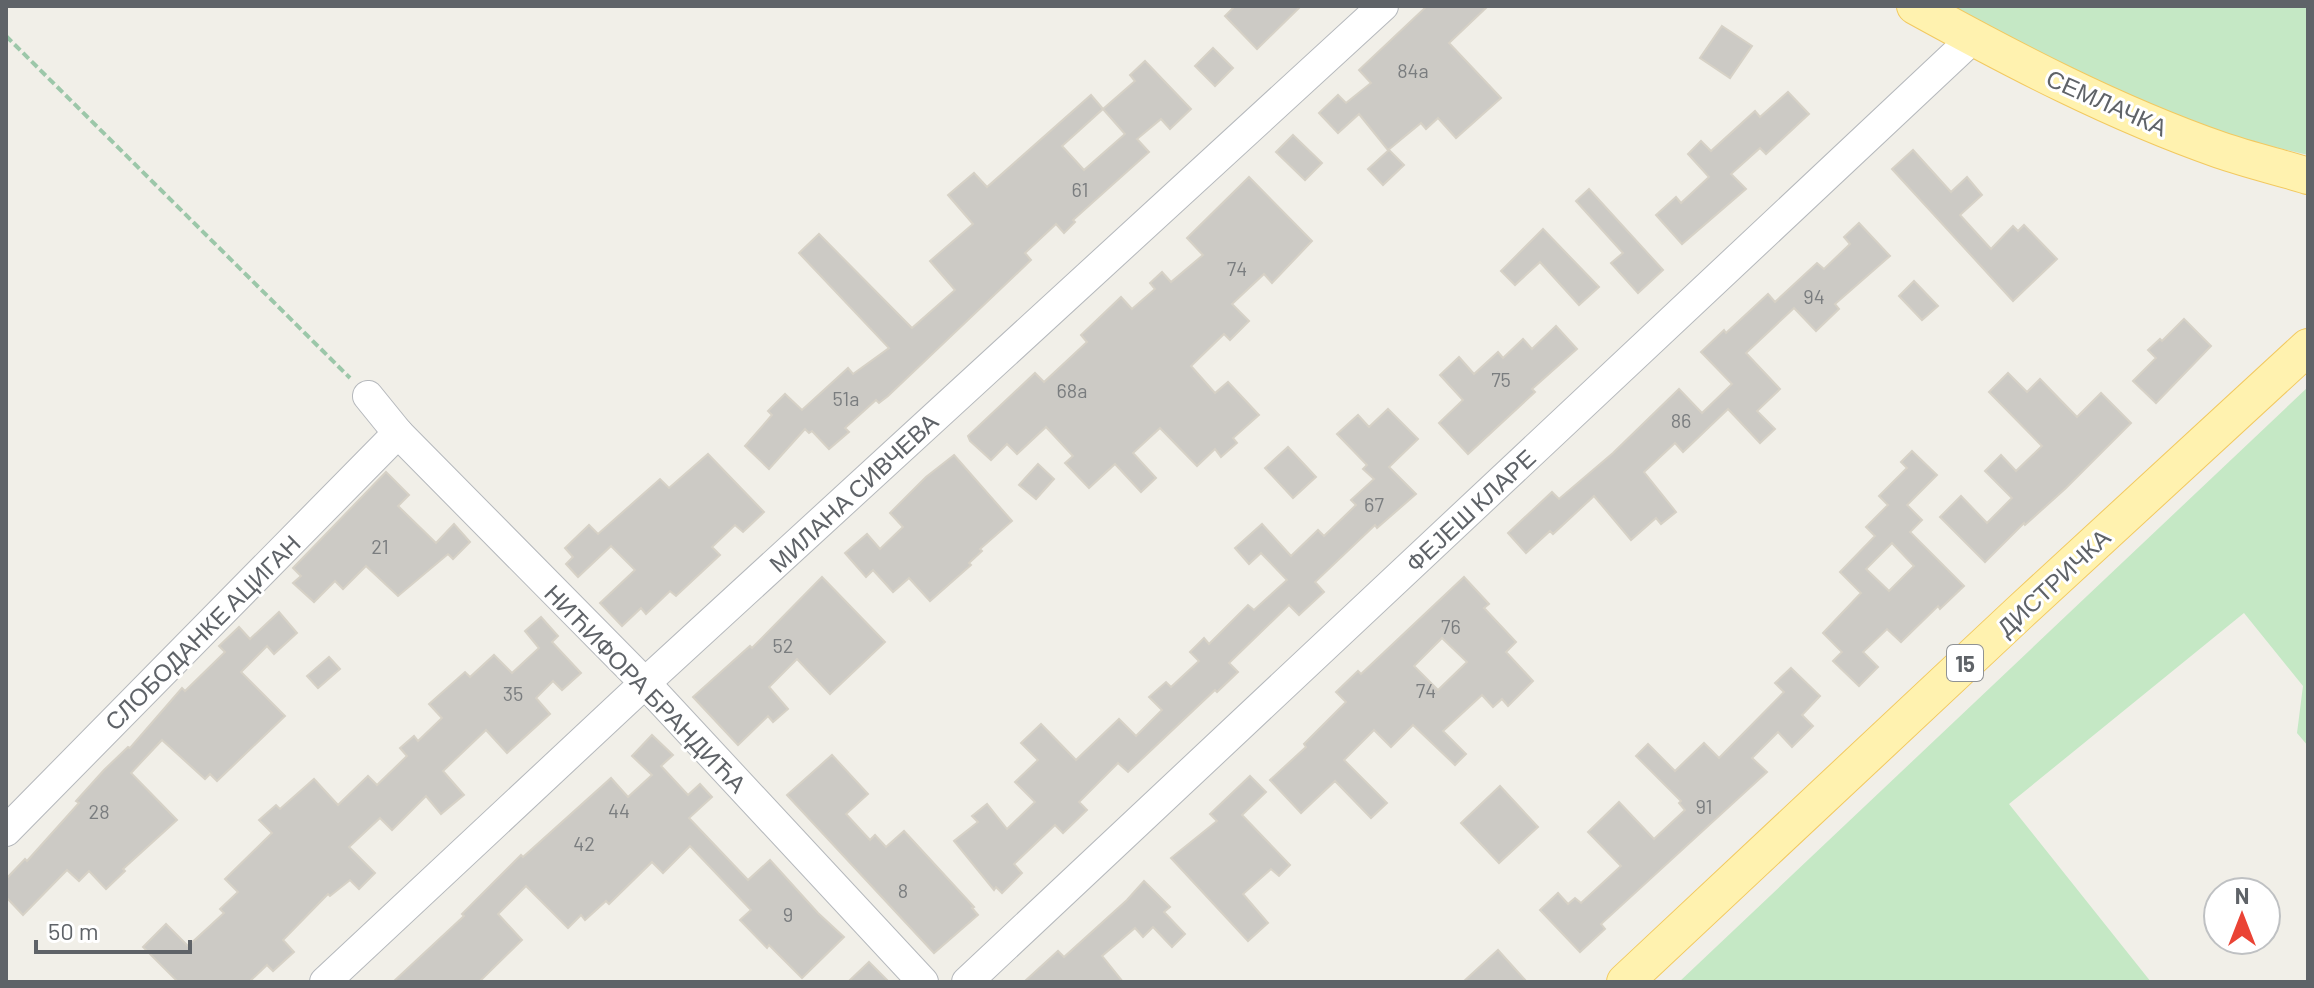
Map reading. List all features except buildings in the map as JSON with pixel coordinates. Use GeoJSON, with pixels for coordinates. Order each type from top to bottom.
{"type":"FeatureCollection","features":[{"type":"Feature","properties":{"kind":"main road","name":"СЕМЛАЧКА"},"geometry":{"type":"LineString","coordinates":[[1915,6],[1973,38],[2154,124],[2221,150],[2308,176]]}},
{"type":"Feature","properties":{"kind":"main road","name":"ДИСТРИЧКА"},"geometry":{"type":"LineString","coordinates":[[1625,982],[2308,347]]}},
{"type":"Feature","properties":{"kind":"street","name":"МИЛАНА СИВЧЕВА"},"geometry":{"type":"LineString","coordinates":[[325,982],[645,683],[1383,6]]}},
{"type":"Feature","properties":{"kind":"street","name":"ФЕЈЕШ КЛАРЕ"},"geometry":{"type":"LineString","coordinates":[[967,982],[1973,38]]}},
{"type":"Feature","properties":{"kind":"street","name":"НИЋИФОРА БРАНДИЋА"},"geometry":{"type":"LineString","coordinates":[[368,396],[398,433],[645,683],[923,982]]}},
{"type":"Feature","properties":{"kind":"street","name":"СЛОБОДАНКЕ АЦИГАН"},"geometry":{"type":"LineString","coordinates":[[6,831],[398,433]]}},
{"type":"Feature","properties":{"kind":"path"},"geometry":{"type":"LineString","coordinates":[[6,36],[368,396]]}},
{"type":"Feature","properties":{"kind":"green space"},"geometry":{"type":"Polygon","coordinates":[[[1948,6],[2308,6],[2308,155],[2220,134],[2136,106],[1948,6]]]}},
{"type":"Feature","properties":{"kind":"green space"},"geometry":{"type":"Polygon","coordinates":[[[2308,387],[2308,746],[2297,733],[2303,686],[2244,613],[2009,804],[2151,982],[1679,982],[2308,387]]]}}]}
